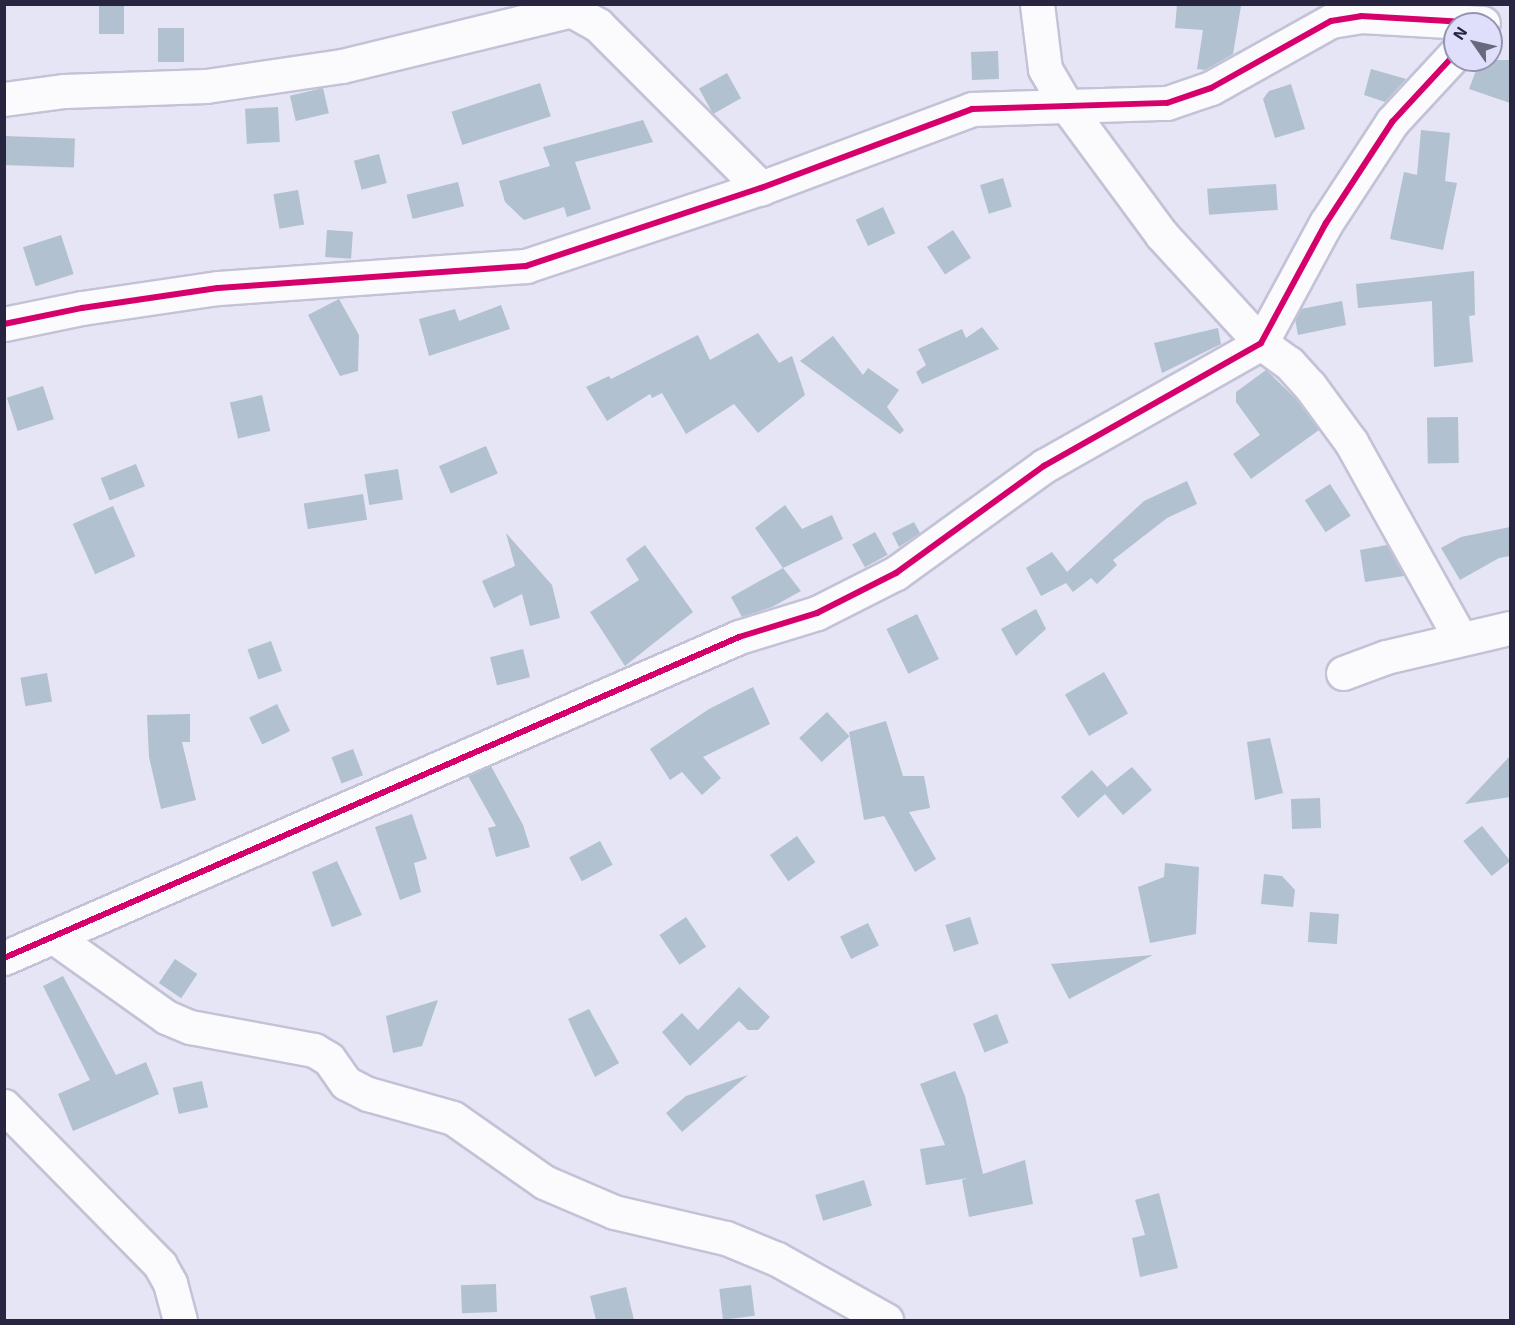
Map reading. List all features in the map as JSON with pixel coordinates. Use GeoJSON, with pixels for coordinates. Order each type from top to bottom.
{"type":"FeatureCollection","features":[{"type":"Feature","properties":{"kind":"street"},"geometry":{"type":"LineString","coordinates":[[1037,4],[1045,69],[1066,105],[1161,234],[1261,344],[1303,378],[1351,442],[1460,638]]}},
{"type":"Feature","properties":{"kind":"street"},"geometry":{"type":"LineString","coordinates":[[4,99],[64,91],[206,86],[342,66],[541,15],[572,10],[598,25],[761,188]]}},
{"type":"Feature","properties":{"kind":"street"},"geometry":{"type":"LineString","coordinates":[[4,324],[82,308],[218,288],[526,266],[761,188],[972,109],[1167,103],[1211,88],[1331,21],[1361,16],[1443,17]]}},
{"type":"Feature","properties":{"kind":"street"},"geometry":{"type":"LineString","coordinates":[[4,958],[739,637],[817,613],[896,573],[1044,466],[1261,344],[1326,223],[1392,122],[1443,67]]}},
{"type":"Feature","properties":{"kind":"street"},"geometry":{"type":"LineString","coordinates":[[1343,673],[1386,657],[1510,628]]}},
{"type":"Feature","properties":{"kind":"street"},"geometry":{"type":"LineString","coordinates":[[54,937],[166,1017],[190,1027],[314,1050],[329,1059],[346,1083],[368,1094],[453,1118],[544,1182],[614,1212],[726,1238],[777,1258],[886,1320]]}},
{"type":"Feature","properties":{"kind":"street"},"geometry":{"type":"LineString","coordinates":[[4,1106],[160,1265],[170,1283],[180,1320]]}},
{"type":"Feature","properties":{"kind":"building"},"geometry":{"type":"Polygon","coordinates":[[[99,4],[124,4],[124,34],[99,34],[99,4]]]}},
{"type":"Feature","properties":{"kind":"building"},"geometry":{"type":"Polygon","coordinates":[[[1177,5],[1241,6],[1233,54],[1205,70],[1197,69],[1203,30],[1175,28],[1177,5]]]}},
{"type":"Feature","properties":{"kind":"building"},"geometry":{"type":"Polygon","coordinates":[[[158,28],[184,28],[184,62],[158,62],[158,28]]]}},
{"type":"Feature","properties":{"kind":"building"},"geometry":{"type":"Polygon","coordinates":[[[998,51],[999,79],[972,80],[971,52],[998,51]]]}},
{"type":"Feature","properties":{"kind":"building"},"geometry":{"type":"Polygon","coordinates":[[[1503,60],[1510,60],[1510,103],[1469,89],[1475,72],[1503,72],[1503,60]]]}},
{"type":"Feature","properties":{"kind":"building"},"geometry":{"type":"Polygon","coordinates":[[[1371,69],[1406,79],[1385,102],[1364,95],[1371,69]]]}},
{"type":"Feature","properties":{"kind":"building"},"geometry":{"type":"Polygon","coordinates":[[[727,73],[741,98],[713,114],[699,89],[727,73]]]}},
{"type":"Feature","properties":{"kind":"building"},"geometry":{"type":"Polygon","coordinates":[[[540,83],[551,116],[462,145],[452,112],[540,83]]]}},
{"type":"Feature","properties":{"kind":"building"},"geometry":{"type":"Polygon","coordinates":[[[1291,84],[1305,129],[1275,138],[1263,99],[1269,91],[1291,84]]]}},
{"type":"Feature","properties":{"kind":"building"},"geometry":{"type":"Polygon","coordinates":[[[323,88],[329,113],[296,121],[290,96],[323,88]]]}},
{"type":"Feature","properties":{"kind":"building"},"geometry":{"type":"Polygon","coordinates":[[[278,107],[280,142],[247,144],[245,109],[278,107]]]}},
{"type":"Feature","properties":{"kind":"building"},"geometry":{"type":"Polygon","coordinates":[[[643,120],[653,142],[575,162],[591,209],[567,217],[564,207],[524,220],[505,202],[499,181],[550,166],[543,147],[643,120]]]}},
{"type":"Feature","properties":{"kind":"building"},"geometry":{"type":"Polygon","coordinates":[[[1421,130],[1450,133],[1445,181],[1457,183],[1443,250],[1390,239],[1404,172],[1417,175],[1421,130]]]}},
{"type":"Feature","properties":{"kind":"building"},"geometry":{"type":"Polygon","coordinates":[[[4,136],[75,138],[74,167],[4,165],[4,136]]]}},
{"type":"Feature","properties":{"kind":"building"},"geometry":{"type":"Polygon","coordinates":[[[379,154],[387,183],[362,190],[354,161],[379,154]]]}},
{"type":"Feature","properties":{"kind":"building"},"geometry":{"type":"Polygon","coordinates":[[[1003,178],[1012,207],[989,214],[980,185],[1003,178]]]}},
{"type":"Feature","properties":{"kind":"building"},"geometry":{"type":"Polygon","coordinates":[[[458,182],[464,206],[413,219],[407,195],[458,182]]]}},
{"type":"Feature","properties":{"kind":"building"},"geometry":{"type":"Polygon","coordinates":[[[1276,184],[1278,210],[1209,215],[1207,189],[1276,184]]]}},
{"type":"Feature","properties":{"kind":"building"},"geometry":{"type":"Polygon","coordinates":[[[298,190],[304,224],[279,229],[273,194],[298,190]]]}},
{"type":"Feature","properties":{"kind":"building"},"geometry":{"type":"Polygon","coordinates":[[[883,207],[895,233],[868,246],[856,220],[883,207]]]}},
{"type":"Feature","properties":{"kind":"building"},"geometry":{"type":"Polygon","coordinates":[[[327,230],[353,232],[351,259],[325,257],[327,230]]]}},
{"type":"Feature","properties":{"kind":"building"},"geometry":{"type":"Polygon","coordinates":[[[953,230],[971,258],[945,275],[927,247],[953,230]]]}},
{"type":"Feature","properties":{"kind":"building"},"geometry":{"type":"Polygon","coordinates":[[[61,235],[74,274],[36,286],[23,247],[61,235]]]}},
{"type":"Feature","properties":{"kind":"building"},"geometry":{"type":"Polygon","coordinates":[[[1474,271],[1475,315],[1469,316],[1473,362],[1434,367],[1432,301],[1358,308],[1356,284],[1474,271]]]}},
{"type":"Feature","properties":{"kind":"building"},"geometry":{"type":"Polygon","coordinates":[[[339,299],[359,335],[358,371],[340,376],[308,315],[339,299]]]}},
{"type":"Feature","properties":{"kind":"building"},"geometry":{"type":"Polygon","coordinates":[[[1342,301],[1346,325],[1298,335],[1295,319],[1301,309],[1342,301]]]}},
{"type":"Feature","properties":{"kind":"building"},"geometry":{"type":"Polygon","coordinates":[[[501,305],[510,329],[429,356],[419,319],[455,309],[459,321],[501,305]]]}},
{"type":"Feature","properties":{"kind":"building"},"geometry":{"type":"Polygon","coordinates":[[[982,327],[999,349],[922,384],[916,372],[926,365],[918,349],[962,329],[966,338],[982,327]]]}},
{"type":"Feature","properties":{"kind":"building"},"geometry":{"type":"Polygon","coordinates":[[[1218,328],[1221,344],[1162,373],[1154,343],[1218,328]]]}},
{"type":"Feature","properties":{"kind":"building"},"geometry":{"type":"Polygon","coordinates":[[[758,333],[779,363],[792,356],[805,395],[758,433],[734,404],[686,434],[662,393],[652,398],[650,394],[607,421],[586,387],[609,376],[611,379],[698,335],[710,360],[758,333]]]}},
{"type":"Feature","properties":{"kind":"building"},"geometry":{"type":"Polygon","coordinates":[[[833,336],[863,375],[868,368],[899,390],[887,407],[904,430],[900,434],[800,361],[833,336]]]}},
{"type":"Feature","properties":{"kind":"building"},"geometry":{"type":"Polygon","coordinates":[[[1266,370],[1295,398],[1319,430],[1251,479],[1233,454],[1260,435],[1236,402],[1236,392],[1266,370]]]}},
{"type":"Feature","properties":{"kind":"building"},"geometry":{"type":"Polygon","coordinates":[[[43,386],[54,419],[18,431],[7,398],[43,386]]]}},
{"type":"Feature","properties":{"kind":"building"},"geometry":{"type":"Polygon","coordinates":[[[262,395],[270,431],[238,438],[230,402],[262,395]]]}},
{"type":"Feature","properties":{"kind":"building"},"geometry":{"type":"Polygon","coordinates":[[[1458,417],[1459,463],[1428,464],[1427,418],[1458,417]]]}},
{"type":"Feature","properties":{"kind":"building"},"geometry":{"type":"Polygon","coordinates":[[[486,446],[498,474],[451,494],[439,466],[486,446]]]}},
{"type":"Feature","properties":{"kind":"building"},"geometry":{"type":"Polygon","coordinates":[[[136,464],[145,486],[110,500],[101,478],[136,464]]]}},
{"type":"Feature","properties":{"kind":"building"},"geometry":{"type":"Polygon","coordinates":[[[398,469],[403,500],[369,505],[364,474],[398,469]]]}},
{"type":"Feature","properties":{"kind":"building"},"geometry":{"type":"Polygon","coordinates":[[[1187,481],[1197,504],[1167,518],[1113,560],[1117,565],[1097,584],[1091,578],[1073,592],[1066,583],[1041,596],[1026,568],[1052,552],[1067,572],[1144,501],[1187,481]]]}},
{"type":"Feature","properties":{"kind":"building"},"geometry":{"type":"Polygon","coordinates":[[[1330,484],[1351,516],[1326,532],[1305,500],[1330,484]]]}},
{"type":"Feature","properties":{"kind":"building"},"geometry":{"type":"Polygon","coordinates":[[[363,494],[367,520],[308,529],[304,503],[363,494]]]}},
{"type":"Feature","properties":{"kind":"building"},"geometry":{"type":"Polygon","coordinates":[[[785,505],[802,529],[832,515],[843,539],[783,568],[755,528],[785,505]]]}},
{"type":"Feature","properties":{"kind":"building"},"geometry":{"type":"Polygon","coordinates":[[[113,506],[135,556],[95,574],[73,524],[113,506]]]}},
{"type":"Feature","properties":{"kind":"building"},"geometry":{"type":"Polygon","coordinates":[[[914,522],[920,533],[899,547],[892,533],[914,522]]]}},
{"type":"Feature","properties":{"kind":"building"},"geometry":{"type":"Polygon","coordinates":[[[1510,527],[1510,556],[1499,558],[1460,580],[1441,548],[1461,537],[1510,527]]]}},
{"type":"Feature","properties":{"kind":"building"},"geometry":{"type":"Polygon","coordinates":[[[875,532],[888,555],[865,567],[852,545],[875,532]]]}},
{"type":"Feature","properties":{"kind":"building"},"geometry":{"type":"Polygon","coordinates":[[[506,533],[552,585],[560,618],[530,626],[522,594],[494,608],[482,581],[515,566],[506,533]]]}},
{"type":"Feature","properties":{"kind":"building"},"geometry":{"type":"Polygon","coordinates":[[[645,545],[693,612],[625,666],[590,612],[639,580],[626,559],[645,545]]]}},
{"type":"Feature","properties":{"kind":"building"},"geometry":{"type":"Polygon","coordinates":[[[1387,545],[1404,576],[1365,582],[1360,550],[1387,545]]]}},
{"type":"Feature","properties":{"kind":"building"},"geometry":{"type":"Polygon","coordinates":[[[783,568],[801,591],[772,607],[742,617],[731,597],[783,568]]]}},
{"type":"Feature","properties":{"kind":"building"},"geometry":{"type":"Polygon","coordinates":[[[1036,609],[1046,629],[1016,656],[1001,629],[1036,609]]]}},
{"type":"Feature","properties":{"kind":"building"},"geometry":{"type":"Polygon","coordinates":[[[917,614],[939,659],[908,674],[886,629],[917,614]]]}},
{"type":"Feature","properties":{"kind":"building"},"geometry":{"type":"Polygon","coordinates":[[[271,641],[282,671],[258,680],[248,650],[271,641]]]}},
{"type":"Feature","properties":{"kind":"building"},"geometry":{"type":"Polygon","coordinates":[[[523,649],[530,677],[497,685],[490,657],[523,649]]]}},
{"type":"Feature","properties":{"kind":"building"},"geometry":{"type":"Polygon","coordinates":[[[1104,672],[1128,714],[1089,736],[1065,694],[1104,672]]]}},
{"type":"Feature","properties":{"kind":"building"},"geometry":{"type":"Polygon","coordinates":[[[47,673],[52,702],[25,706],[20,678],[47,673]]]}},
{"type":"Feature","properties":{"kind":"building"},"geometry":{"type":"Polygon","coordinates":[[[753,687],[770,724],[703,757],[721,778],[702,795],[682,772],[670,780],[650,749],[709,709],[753,687]]]}},
{"type":"Feature","properties":{"kind":"building"},"geometry":{"type":"Polygon","coordinates":[[[277,704],[290,731],[262,745],[249,718],[277,704]]]}},
{"type":"Feature","properties":{"kind":"building"},"geometry":{"type":"Polygon","coordinates":[[[827,712],[850,736],[822,762],[799,738],[827,712]]]}},
{"type":"Feature","properties":{"kind":"building"},"geometry":{"type":"Polygon","coordinates":[[[190,714],[190,742],[182,742],[196,800],[161,809],[149,757],[147,715],[190,714]]]}},
{"type":"Feature","properties":{"kind":"building"},"geometry":{"type":"Polygon","coordinates":[[[886,721],[903,776],[924,776],[930,808],[909,812],[936,859],[915,872],[884,816],[864,820],[849,732],[886,721]]]}},
{"type":"Feature","properties":{"kind":"building"},"geometry":{"type":"Polygon","coordinates":[[[1270,738],[1283,793],[1255,800],[1247,742],[1270,738]]]}},
{"type":"Feature","properties":{"kind":"building"},"geometry":{"type":"Polygon","coordinates":[[[353,749],[363,775],[342,783],[332,757],[353,749]]]}},
{"type":"Feature","properties":{"kind":"building"},"geometry":{"type":"Polygon","coordinates":[[[1510,756],[1510,797],[1465,804],[1510,756]]]}},
{"type":"Feature","properties":{"kind":"building"},"geometry":{"type":"Polygon","coordinates":[[[491,766],[523,825],[530,847],[496,857],[488,828],[496,826],[468,776],[491,766]]]}},
{"type":"Feature","properties":{"kind":"building"},"geometry":{"type":"Polygon","coordinates":[[[1132,767],[1152,790],[1123,815],[1105,794],[1078,818],[1061,797],[1092,770],[1107,787],[1132,767]]]}},
{"type":"Feature","properties":{"kind":"building"},"geometry":{"type":"Polygon","coordinates":[[[1320,798],[1321,828],[1292,829],[1291,799],[1320,798]]]}},
{"type":"Feature","properties":{"kind":"building"},"geometry":{"type":"Polygon","coordinates":[[[412,814],[427,859],[414,863],[421,892],[400,900],[375,827],[412,814]]]}},
{"type":"Feature","properties":{"kind":"building"},"geometry":{"type":"Polygon","coordinates":[[[1482,826],[1510,861],[1492,876],[1463,841],[1482,826]]]}},
{"type":"Feature","properties":{"kind":"building"},"geometry":{"type":"Polygon","coordinates":[[[797,836],[815,862],[788,881],[770,855],[797,836]]]}},
{"type":"Feature","properties":{"kind":"building"},"geometry":{"type":"Polygon","coordinates":[[[600,841],[613,865],[582,881],[569,857],[600,841]]]}},
{"type":"Feature","properties":{"kind":"building"},"geometry":{"type":"Polygon","coordinates":[[[337,861],[362,915],[332,927],[312,872],[337,861]]]}},
{"type":"Feature","properties":{"kind":"building"},"geometry":{"type":"Polygon","coordinates":[[[1165,863],[1199,867],[1196,934],[1150,943],[1138,887],[1164,877],[1165,863]]]}},
{"type":"Feature","properties":{"kind":"building"},"geometry":{"type":"Polygon","coordinates":[[[1264,874],[1282,876],[1295,890],[1293,907],[1261,904],[1264,874]]]}},
{"type":"Feature","properties":{"kind":"building"},"geometry":{"type":"Polygon","coordinates":[[[1310,912],[1339,914],[1337,944],[1308,942],[1310,912]]]}},
{"type":"Feature","properties":{"kind":"building"},"geometry":{"type":"Polygon","coordinates":[[[686,917],[706,947],[680,965],[659,935],[686,917]]]}},
{"type":"Feature","properties":{"kind":"building"},"geometry":{"type":"Polygon","coordinates":[[[970,917],[979,944],[954,952],[945,925],[970,917]]]}},
{"type":"Feature","properties":{"kind":"building"},"geometry":{"type":"Polygon","coordinates":[[[868,923],[879,945],[851,959],[840,937],[868,923]]]}},
{"type":"Feature","properties":{"kind":"building"},"geometry":{"type":"Polygon","coordinates":[[[1153,955],[1069,999],[1051,964],[1153,955]]]}},
{"type":"Feature","properties":{"kind":"building"},"geometry":{"type":"Polygon","coordinates":[[[175,959],[197,974],[181,998],[159,983],[175,959]]]}},
{"type":"Feature","properties":{"kind":"building"},"geometry":{"type":"Polygon","coordinates":[[[63,976],[116,1075],[146,1062],[159,1094],[73,1131],[58,1094],[90,1080],[43,986],[63,976]]]}},
{"type":"Feature","properties":{"kind":"building"},"geometry":{"type":"Polygon","coordinates":[[[739,987],[770,1017],[758,1030],[748,1030],[739,1021],[690,1066],[662,1032],[682,1013],[698,1030],[739,987]]]}},
{"type":"Feature","properties":{"kind":"building"},"geometry":{"type":"Polygon","coordinates":[[[438,1000],[422,1046],[393,1053],[386,1016],[438,1000]]]}},
{"type":"Feature","properties":{"kind":"building"},"geometry":{"type":"Polygon","coordinates":[[[589,1009],[619,1063],[595,1077],[568,1019],[589,1009]]]}},
{"type":"Feature","properties":{"kind":"building"},"geometry":{"type":"Polygon","coordinates":[[[997,1014],[1009,1043],[985,1052],[973,1024],[997,1014]]]}},
{"type":"Feature","properties":{"kind":"building"},"geometry":{"type":"Polygon","coordinates":[[[955,1071],[965,1096],[983,1174],[1025,1160],[1033,1204],[969,1217],[962,1180],[968,1178],[926,1185],[920,1149],[945,1145],[920,1084],[955,1071]]]}},
{"type":"Feature","properties":{"kind":"building"},"geometry":{"type":"Polygon","coordinates":[[[748,1075],[682,1132],[666,1113],[686,1096],[748,1075]]]}},
{"type":"Feature","properties":{"kind":"building"},"geometry":{"type":"Polygon","coordinates":[[[202,1081],[208,1107],[179,1114],[173,1088],[202,1081]]]}},
{"type":"Feature","properties":{"kind":"building"},"geometry":{"type":"Polygon","coordinates":[[[864,1180],[872,1206],[823,1221],[815,1195],[864,1180]]]}},
{"type":"Feature","properties":{"kind":"building"},"geometry":{"type":"Polygon","coordinates":[[[1159,1193],[1178,1268],[1140,1277],[1132,1238],[1145,1235],[1135,1200],[1159,1193]]]}},
{"type":"Feature","properties":{"kind":"building"},"geometry":{"type":"Polygon","coordinates":[[[496,1284],[497,1312],[462,1313],[461,1285],[496,1284]]]}},
{"type":"Feature","properties":{"kind":"building"},"geometry":{"type":"Polygon","coordinates":[[[751,1285],[755,1316],[723,1320],[719,1289],[751,1285]]]}},
{"type":"Feature","properties":{"kind":"building"},"geometry":{"type":"Polygon","coordinates":[[[626,1287],[634,1320],[596,1320],[590,1296],[626,1287]]]}},
{"type":"Feature","properties":{"kind":"cycle path"},"geometry":{"type":"LineString","coordinates":[[4,324],[82,308],[218,288],[526,266],[761,188],[972,109],[1167,103],[1211,88],[1331,21],[1361,16],[1443,21]]}},
{"type":"Feature","properties":{"kind":"cycle path"},"geometry":{"type":"LineString","coordinates":[[4,958],[739,637],[817,613],[896,573],[1044,466],[1261,343],[1326,223],[1392,122],[1443,67]]}}]}
